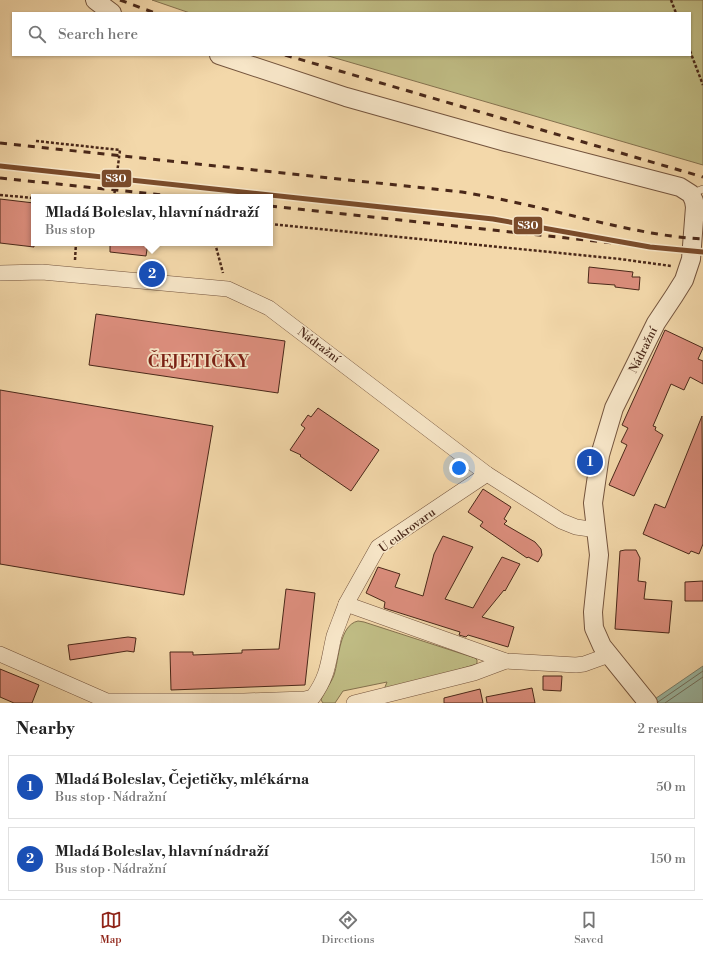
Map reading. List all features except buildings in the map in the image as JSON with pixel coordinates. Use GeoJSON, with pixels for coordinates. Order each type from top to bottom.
{"type":"FeatureCollection","features":[{"type":"Feature","properties":{"kind":"street"},"geometry":{"type":"LineString","coordinates":[[95,0],[111,12]]}},
{"type":"Feature","properties":{"kind":"street"},"geometry":{"type":"LineString","coordinates":[[222,56],[354,99],[506,142],[697,192],[689,269]]}},
{"type":"Feature","properties":{"kind":"street","name":"Nádražní"},"geometry":{"type":"LineString","coordinates":[[645,700],[602,646],[597,636],[593,620],[599,555],[593,503],[600,455],[614,408],[656,323],[674,296],[689,269]]}},
{"type":"Feature","properties":{"kind":"street","name":"Nádražní"},"geometry":{"type":"LineString","coordinates":[[0,272],[42,272],[228,289],[269,308],[487,474],[561,521],[576,527],[597,530]]}},
{"type":"Feature","properties":{"kind":"street","name":"U cukrovaru"},"geometry":{"type":"LineString","coordinates":[[0,654],[107,701],[305,701],[313,697],[324,679],[335,636],[346,604],[378,547],[487,474]]}},
{"type":"Feature","properties":{"kind":"street"},"geometry":{"type":"LineString","coordinates":[[346,604],[506,661],[576,665],[584,664],[609,655]]}},
{"type":"Feature","properties":{"kind":"street"},"geometry":{"type":"LineString","coordinates":[[354,703],[474,673],[506,661]]}},
{"type":"Feature","properties":{"kind":"path"},"geometry":{"type":"LineString","coordinates":[[671,0],[676,12]]}},
{"type":"Feature","properties":{"kind":"path"},"geometry":{"type":"LineString","coordinates":[[691,54],[703,85]]}},
{"type":"Feature","properties":{"kind":"path"},"geometry":{"type":"LineString","coordinates":[[36,141],[120,150],[114,194]]}},
{"type":"Feature","properties":{"kind":"path"},"geometry":{"type":"LineString","coordinates":[[0,195],[31,198]]}},
{"type":"Feature","properties":{"kind":"path"},"geometry":{"type":"LineString","coordinates":[[273,224],[620,259],[689,269]]}},
{"type":"Feature","properties":{"kind":"path"},"geometry":{"type":"LineString","coordinates":[[216,246],[228,289]]}},
{"type":"Feature","properties":{"kind":"shaded area"},"geometry":{"type":"Polygon","coordinates":[[[152,0],[703,0],[703,165],[328,56],[691,56],[691,12],[187,12],[152,0]]]}},
{"type":"Feature","properties":{"kind":"shaded area"},"geometry":{"type":"Polygon","coordinates":[[[358,621],[475,658],[477,660],[477,664],[383,692],[387,682],[343,691],[335,703],[323,703],[321,700],[334,675],[343,636],[352,624],[358,621]]]}},
{"type":"Feature","properties":{"kind":"water"},"geometry":{"type":"Polygon","coordinates":[[[703,666],[703,703],[649,703],[703,666]]]}},
{"type":"Feature","properties":{"kind":"railway"},"geometry":{"type":"LineString","coordinates":[[120,0],[152,12]]}},
{"type":"Feature","properties":{"kind":"railway"},"geometry":{"type":"LineString","coordinates":[[288,56],[703,177]]}},
{"type":"Feature","properties":{"kind":"railway"},"geometry":{"type":"LineString","coordinates":[[0,143],[462,192],[509,201],[644,232],[703,239]]}},
{"type":"Feature","properties":{"kind":"railway"},"geometry":{"type":"LineString","coordinates":[[0,178],[153,194]]}},
{"type":"Feature","properties":{"kind":"railway"},"geometry":{"type":"LineString","coordinates":[[273,206],[659,248]]}},
{"type":"Feature","properties":{"kind":"transit line","name":"S30"},"geometry":{"type":"LineString","coordinates":[[0,166],[260,194]]}},
{"type":"Feature","properties":{"kind":"transit line","name":"S30"},"geometry":{"type":"LineString","coordinates":[[273,195],[493,219],[650,247],[703,252]]}},
{"type":"Feature","properties":{"kind":"place","name":"Mladá Boleslav, hlavní nádraží"},"geometry":{"type":"Point","coordinates":[152,274]}},
{"type":"Feature","properties":{"kind":"place","name":"Mladá Boleslav, Čejetičky, mlékárna"},"geometry":{"type":"Point","coordinates":[590,462]}},
{"type":"Feature","properties":{"kind":"district","name":"ČEJETIČKY"},"geometry":{"type":"Point","coordinates":[199,361]}}]}
